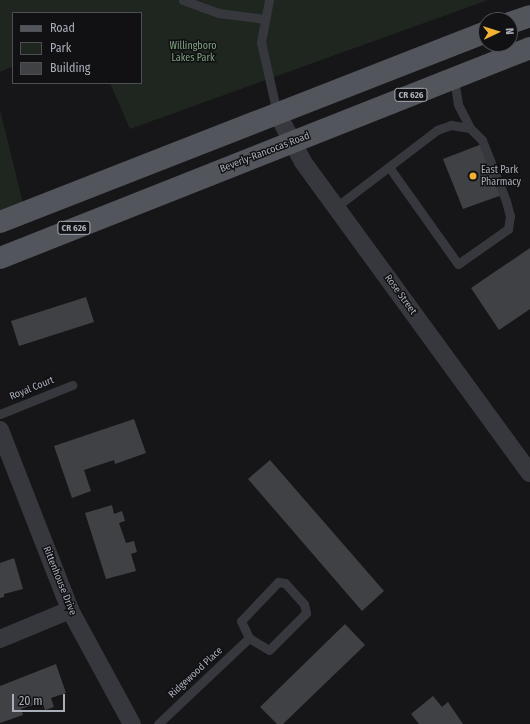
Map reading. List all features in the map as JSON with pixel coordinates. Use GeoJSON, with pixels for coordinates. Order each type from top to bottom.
{"type":"FeatureCollection","features":[{"type":"Feature","properties":{"kind":"main road"},"geometry":{"type":"LineString","coordinates":[[518,20],[530,16]]}},
{"type":"Feature","properties":{"kind":"main road"},"geometry":{"type":"LineString","coordinates":[[0,222],[478,35]]}},
{"type":"Feature","properties":{"kind":"main road","name":"Beverly-Rancocas Road"},"geometry":{"type":"LineString","coordinates":[[0,258],[530,48]]}},
{"type":"Feature","properties":{"kind":"street","name":"Rose Street"},"geometry":{"type":"LineString","coordinates":[[277,113],[292,142],[336,207],[530,473]]}},
{"type":"Feature","properties":{"kind":"street","name":"Rittenhouse Drive"},"geometry":{"type":"LineString","coordinates":[[0,430],[70,610],[132,724]]}},
{"type":"Feature","properties":{"kind":"street"},"geometry":{"type":"LineString","coordinates":[[0,639],[70,610]]}},
{"type":"Feature","properties":{"kind":"lane"},"geometry":{"type":"LineString","coordinates":[[183,0],[190,5],[218,13],[265,19]]}},
{"type":"Feature","properties":{"kind":"lane"},"geometry":{"type":"LineString","coordinates":[[269,0],[261,42],[277,113]]}},
{"type":"Feature","properties":{"kind":"lane"},"geometry":{"type":"LineString","coordinates":[[389,167],[458,264],[508,229],[510,216],[499,181],[482,140],[470,128],[458,104],[454,78]]}},
{"type":"Feature","properties":{"kind":"lane"},"geometry":{"type":"LineString","coordinates":[[336,207],[389,167],[396,159],[437,130],[451,125],[470,128]]}},
{"type":"Feature","properties":{"kind":"lane","name":"Royal Court"},"geometry":{"type":"LineString","coordinates":[[0,414],[72,385]]}},
{"type":"Feature","properties":{"kind":"lane"},"geometry":{"type":"LineString","coordinates":[[278,582],[285,583],[304,604],[306,613],[270,650],[249,638],[241,621],[242,617],[278,582]]}},
{"type":"Feature","properties":{"kind":"lane","name":"Ridgewood Place"},"geometry":{"type":"LineString","coordinates":[[158,724],[249,638]]}},
{"type":"Feature","properties":{"kind":"green space","name":"Willingboro Lakes Park"},"geometry":{"type":"Polygon","coordinates":[[[0,0],[488,0],[130,129],[110,84],[142,84],[142,12],[12,12],[12,66],[0,72],[0,0]]]}},
{"type":"Feature","properties":{"kind":"green space"},"geometry":{"type":"Polygon","coordinates":[[[0,110],[23,203],[0,212],[0,110]]]}},
{"type":"Feature","properties":{"kind":"building"},"geometry":{"type":"Polygon","coordinates":[[[482,144],[502,195],[463,209],[443,159],[482,144]]]}},
{"type":"Feature","properties":{"kind":"building"},"geometry":{"type":"Polygon","coordinates":[[[530,248],[530,309],[499,330],[471,288],[530,248]]]}},
{"type":"Feature","properties":{"kind":"building"},"geometry":{"type":"Polygon","coordinates":[[[86,297],[94,322],[19,346],[11,321],[86,297]]]}},
{"type":"Feature","properties":{"kind":"building"},"geometry":{"type":"Polygon","coordinates":[[[134,419],[146,453],[115,464],[114,460],[84,470],[91,491],[72,498],[54,446],[134,419]]]}},
{"type":"Feature","properties":{"kind":"building"},"geometry":{"type":"Polygon","coordinates":[[[270,460],[384,591],[362,611],[248,479],[270,460]]]}},
{"type":"Feature","properties":{"kind":"building"},"geometry":{"type":"Polygon","coordinates":[[[112,505],[114,514],[122,511],[125,521],[119,523],[126,543],[134,541],[137,552],[131,554],[136,571],[106,579],[85,513],[112,505]]]}},
{"type":"Feature","properties":{"kind":"building"},"geometry":{"type":"Polygon","coordinates":[[[14,558],[23,589],[4,594],[4,597],[0,598],[0,563],[14,558]]]}},
{"type":"Feature","properties":{"kind":"building"},"geometry":{"type":"Polygon","coordinates":[[[345,624],[365,645],[283,724],[277,724],[260,707],[345,624]]]}},
{"type":"Feature","properties":{"kind":"building"},"geometry":{"type":"Polygon","coordinates":[[[56,664],[66,693],[51,698],[54,707],[45,710],[42,702],[21,709],[23,715],[0,723],[0,686],[56,664]]]}},
{"type":"Feature","properties":{"kind":"building"},"geometry":{"type":"Polygon","coordinates":[[[433,696],[442,707],[448,702],[463,724],[419,724],[411,714],[433,696]]]}},
{"type":"Feature","properties":{"kind":"place","name":"East Park Pharmacy"},"geometry":{"type":"Point","coordinates":[473,176]}}]}
